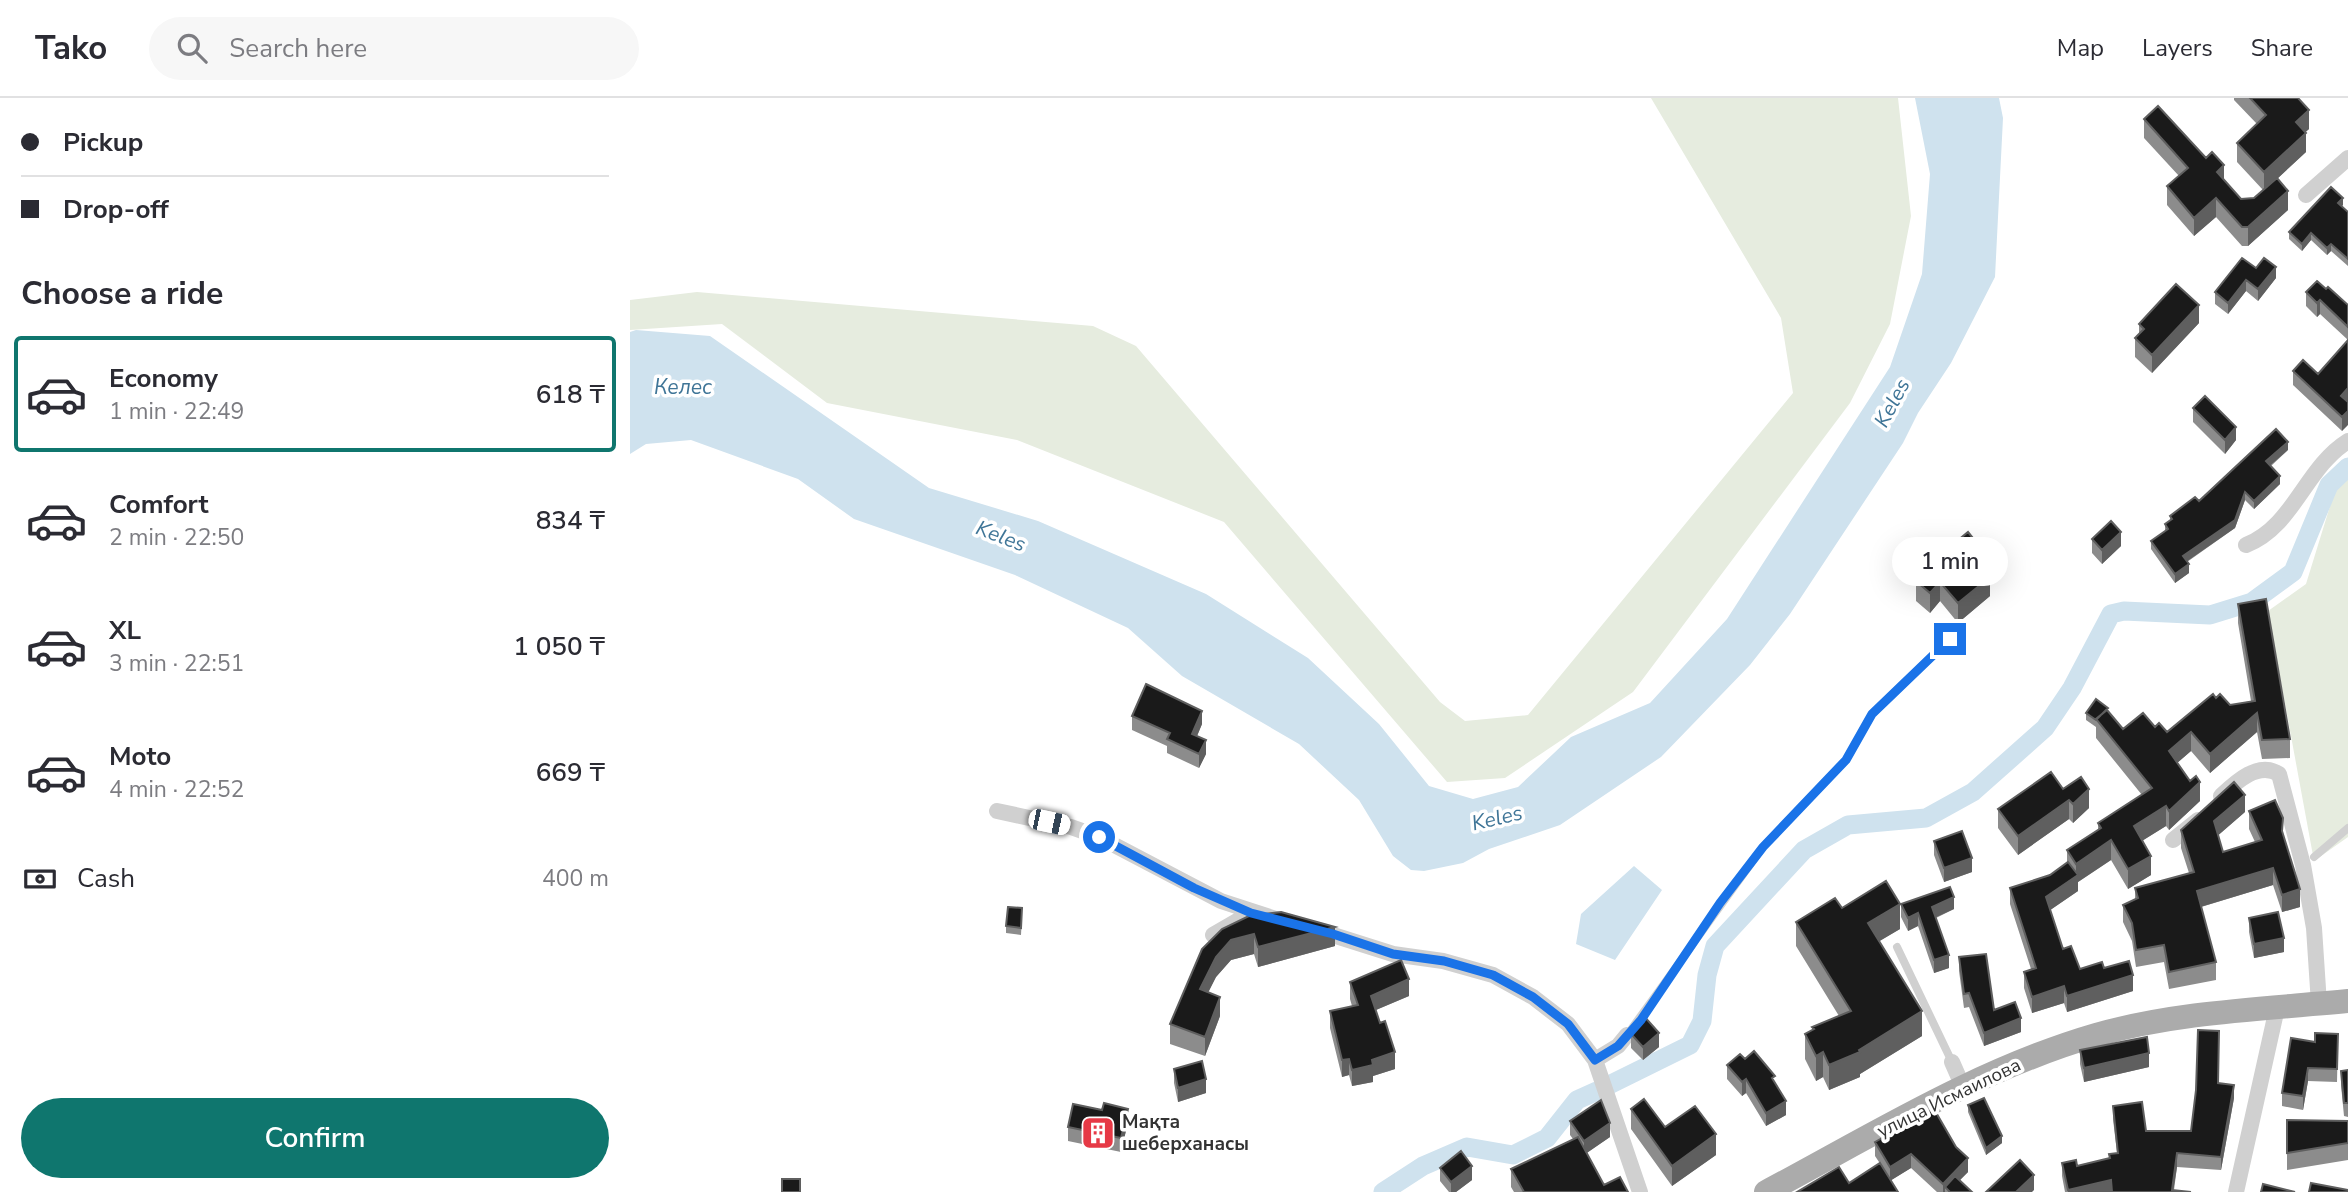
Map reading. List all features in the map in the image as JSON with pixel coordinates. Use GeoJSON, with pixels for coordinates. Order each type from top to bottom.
{"type":"FeatureCollection","features":[{"type":"Feature","properties":{"kind":"main road","name":"улица Исмаилова"},"geometry":{"type":"LineString","coordinates":[[1766,1192],[2002,1068],[2097,1035],[2179,1017],[2348,1001]]}},
{"type":"Feature","properties":{"kind":"street"},"geometry":{"type":"LineString","coordinates":[[2306,195],[2348,159]]}},
{"type":"Feature","properties":{"kind":"street"},"geometry":{"type":"LineString","coordinates":[[2246,545],[2277,526],[2315,471],[2336,449],[2348,441]]}},
{"type":"Feature","properties":{"kind":"street"},"geometry":{"type":"LineString","coordinates":[[2173,840],[2243,777],[2256,771],[2272,770],[2279,774],[2308,861],[2319,1004]]}},
{"type":"Feature","properties":{"kind":"street"},"geometry":{"type":"LineString","coordinates":[[997,811],[1071,827],[1099,837],[1194,888],[1251,913],[1333,934],[1393,954],[1444,961],[1493,975],[1533,997],[1568,1024],[1595,1060],[1640,1192]]}},
{"type":"Feature","properties":{"kind":"street"},"geometry":{"type":"LineString","coordinates":[[1213,934],[1251,913]]}},
{"type":"Feature","properties":{"kind":"street"},"geometry":{"type":"LineString","coordinates":[[2236,1192],[2277,1008]]}},
{"type":"Feature","properties":{"kind":"street"},"geometry":{"type":"LineString","coordinates":[[1595,1060],[1618,1046],[1627,1035]]}},
{"type":"Feature","properties":{"kind":"street"},"geometry":{"type":"LineString","coordinates":[[1952,1062],[1964,1087]]}},
{"type":"Feature","properties":{"kind":"lane"},"geometry":{"type":"LineString","coordinates":[[1627,1035],[1763,847],[1846,760],[1872,714],[1950,639]]}},
{"type":"Feature","properties":{"kind":"lane"},"geometry":{"type":"LineString","coordinates":[[2308,861],[2348,828]]}},
{"type":"Feature","properties":{"kind":"lane"},"geometry":{"type":"LineString","coordinates":[[1897,947],[1952,1062]]}},
{"type":"Feature","properties":{"kind":"shaded area"},"geometry":{"type":"Polygon","coordinates":[[[1651,98],[1898,98],[1911,216],[1890,324],[1850,403],[1633,692],[1505,778],[1447,782],[1224,522],[1017,440],[827,403],[722,324],[630,330],[630,300],[697,292],[1093,326],[1136,346],[1440,702],[1465,721],[1528,715],[1793,393],[1781,318],[1651,98]]]}},
{"type":"Feature","properties":{"kind":"shaded area"},"geometry":{"type":"Polygon","coordinates":[[[2348,477],[2348,837],[2314,861],[2268,611],[2306,584],[2335,490],[2348,477]]]}},
{"type":"Feature","properties":{"kind":"water","name":"Келес"},"geometry":{"type":"Polygon","coordinates":[[[1915,98],[1999,98],[2003,118],[1995,277],[1951,363],[1918,413],[1903,443],[1790,614],[1750,665],[1661,757],[1560,825],[1489,849],[1463,863],[1424,871],[1411,870],[1393,856],[1359,800],[1299,744],[1182,676],[1128,628],[1015,575],[854,519],[798,479],[691,440],[646,444],[630,454],[630,332],[636,330],[710,336],[929,488],[1038,521],[1206,594],[1308,658],[1379,724],[1429,786],[1473,799],[1518,787],[1571,737],[1650,703],[1727,619],[1890,367],[1922,274],[1930,174],[1915,98]]]}},
{"type":"Feature","properties":{"kind":"water"},"geometry":{"type":"Polygon","coordinates":[[[1634,866],[1662,890],[1615,960],[1576,944],[1581,914],[1634,866]]]}},
{"type":"Feature","properties":{"kind":"building"},"geometry":{"type":"Polygon","coordinates":[[[2250,98],[2298,98],[2309,110],[2296,122],[2306,133],[2264,172],[2237,143],[2266,115],[2250,98]]]}},
{"type":"Feature","properties":{"kind":"building"},"geometry":{"type":"Polygon","coordinates":[[[2158,106],[2206,158],[2212,152],[2224,165],[2217,172],[2241,199],[2254,198],[2277,178],[2288,191],[2248,227],[2242,227],[2216,198],[2194,218],[2167,186],[2188,168],[2144,119],[2158,106]]]}},
{"type":"Feature","properties":{"kind":"building"},"geometry":{"type":"Polygon","coordinates":[[[2331,187],[2343,198],[2338,203],[2348,212],[2348,259],[2331,244],[2327,248],[2311,233],[2302,244],[2289,232],[2331,187]]]}},
{"type":"Feature","properties":{"kind":"building"},"geometry":{"type":"Polygon","coordinates":[[[2242,258],[2256,268],[2264,258],[2276,267],[2258,289],[2246,280],[2228,303],[2215,292],[2242,258]]]}},
{"type":"Feature","properties":{"kind":"building"},"geometry":{"type":"Polygon","coordinates":[[[2317,281],[2348,305],[2348,327],[2320,300],[2317,303],[2306,292],[2317,281]]]}},
{"type":"Feature","properties":{"kind":"building"},"geometry":{"type":"Polygon","coordinates":[[[2176,284],[2199,305],[2152,355],[2135,338],[2144,329],[2139,324],[2176,284]]]}},
{"type":"Feature","properties":{"kind":"building"},"geometry":{"type":"Polygon","coordinates":[[[2348,340],[2348,388],[2341,396],[2348,402],[2348,411],[2342,417],[2293,371],[2303,360],[2318,374],[2348,340]]]}},
{"type":"Feature","properties":{"kind":"building"},"geometry":{"type":"Polygon","coordinates":[[[2205,396],[2236,427],[2225,440],[2193,408],[2205,396]]]}},
{"type":"Feature","properties":{"kind":"building"},"geometry":{"type":"Polygon","coordinates":[[[2276,429],[2288,442],[2266,461],[2280,476],[2254,501],[2245,492],[2235,520],[2183,556],[2189,564],[2175,574],[2151,541],[2168,529],[2165,524],[2172,519],[2170,516],[2195,497],[2199,501],[2276,429]]]}},
{"type":"Feature","properties":{"kind":"building"},"geometry":{"type":"Polygon","coordinates":[[[2111,521],[2121,532],[2102,550],[2092,539],[2111,521]]]}},
{"type":"Feature","properties":{"kind":"building"},"geometry":{"type":"Polygon","coordinates":[[[1968,532],[1985,553],[1976,560],[1990,577],[1958,603],[1940,582],[1930,593],[1916,581],[1927,566],[1968,532]]]}},
{"type":"Feature","properties":{"kind":"building"},"geometry":{"type":"Polygon","coordinates":[[[2266,599],[2290,739],[2262,740],[2257,713],[2210,754],[2191,732],[2169,751],[2190,781],[2196,776],[2200,782],[2169,811],[2166,806],[2134,826],[2151,856],[2128,869],[2111,840],[2076,864],[2067,850],[2101,828],[2098,823],[2152,788],[2096,719],[2107,710],[2123,729],[2143,713],[2155,727],[2159,723],[2167,732],[2213,694],[2216,698],[2220,694],[2230,705],[2255,701],[2238,604],[2266,599]]]}},
{"type":"Feature","properties":{"kind":"building"},"geometry":{"type":"Polygon","coordinates":[[[1146,684],[1202,711],[1192,734],[1206,740],[1199,754],[1167,739],[1170,733],[1132,716],[1146,684]]]}},
{"type":"Feature","properties":{"kind":"building"},"geometry":{"type":"Polygon","coordinates":[[[2096,699],[2108,708],[2096,720],[2086,713],[2096,699]]]}},
{"type":"Feature","properties":{"kind":"building"},"geometry":{"type":"Polygon","coordinates":[[[2051,772],[2063,789],[2081,777],[2089,789],[2073,804],[2069,800],[2018,836],[1998,809],[2051,772]]]}},
{"type":"Feature","properties":{"kind":"building"},"geometry":{"type":"Polygon","coordinates":[[[2234,782],[2245,795],[2214,821],[2223,852],[2262,840],[2249,811],[2275,800],[2283,818],[2282,831],[2300,889],[2282,895],[2273,868],[2197,891],[2216,962],[2169,972],[2164,945],[2136,950],[2132,923],[2123,905],[2138,898],[2135,888],[2194,872],[2181,830],[2234,782]]]}},
{"type":"Feature","properties":{"kind":"building"},"geometry":{"type":"Polygon","coordinates":[[[1962,831],[1972,858],[1944,868],[1934,841],[1962,831]]]}},
{"type":"Feature","properties":{"kind":"building"},"geometry":{"type":"Polygon","coordinates":[[[2068,862],[2078,875],[2046,897],[2063,949],[2071,946],[2080,969],[2102,962],[2104,968],[2129,961],[2133,975],[2067,996],[2064,986],[2032,997],[2024,972],[2036,968],[2010,888],[2050,875],[2068,862]]]}},
{"type":"Feature","properties":{"kind":"building"},"geometry":{"type":"Polygon","coordinates":[[[1886,881],[1900,904],[1868,923],[1922,1011],[1859,1050],[1860,1052],[1829,1065],[1823,1052],[1816,1056],[1805,1034],[1814,1029],[1812,1027],[1851,1011],[1796,922],[1835,898],[1842,908],[1886,881]]]}},
{"type":"Feature","properties":{"kind":"building"},"geometry":{"type":"Polygon","coordinates":[[[1950,887],[1954,897],[1932,907],[1949,955],[1934,960],[1918,913],[1908,918],[1901,904],[1950,887]]]}},
{"type":"Feature","properties":{"kind":"building"},"geometry":{"type":"Polygon","coordinates":[[[1008,907],[1022,908],[1021,928],[1006,926],[1008,907]]]}},
{"type":"Feature","properties":{"kind":"building"},"geometry":{"type":"Polygon","coordinates":[[[1281,912],[1335,927],[1258,947],[1254,934],[1231,940],[1216,957],[1200,989],[1220,997],[1205,1037],[1170,1024],[1202,949],[1222,929],[1249,916],[1281,912]]]}},
{"type":"Feature","properties":{"kind":"building"},"geometry":{"type":"Polygon","coordinates":[[[2278,912],[2284,938],[2254,944],[2249,918],[2278,912]]]}},
{"type":"Feature","properties":{"kind":"building"},"geometry":{"type":"Polygon","coordinates":[[[1986,954],[1994,1010],[2015,1002],[2021,1018],[1984,1033],[1969,993],[1964,994],[1959,957],[1986,954]]]}},
{"type":"Feature","properties":{"kind":"building"},"geometry":{"type":"Polygon","coordinates":[[[1401,960],[1409,979],[1371,996],[1380,1023],[1385,1021],[1395,1052],[1372,1060],[1373,1065],[1352,1070],[1349,1059],[1342,1060],[1330,1011],[1358,1005],[1350,982],[1401,960]]]}},
{"type":"Feature","properties":{"kind":"building"},"geometry":{"type":"Polygon","coordinates":[[[1643,1015],[1659,1033],[1643,1047],[1631,1034],[1643,1015]]]}},
{"type":"Feature","properties":{"kind":"building"},"geometry":{"type":"Polygon","coordinates":[[[2198,1030],[2219,1031],[2218,1083],[2234,1085],[2221,1157],[2177,1153],[2172,1190],[2191,1192],[2112,1192],[2111,1180],[2068,1190],[2062,1163],[2076,1160],[2077,1166],[2110,1158],[2109,1154],[2118,1153],[2113,1106],[2142,1102],[2146,1131],[2191,1131],[2196,1090],[2198,1030]]]}},
{"type":"Feature","properties":{"kind":"building"},"geometry":{"type":"Polygon","coordinates":[[[2315,1033],[2338,1034],[2337,1069],[2308,1068],[2303,1096],[2282,1093],[2291,1038],[2315,1042],[2315,1033]]]}},
{"type":"Feature","properties":{"kind":"building"},"geometry":{"type":"Polygon","coordinates":[[[2147,1037],[2149,1053],[2084,1068],[2080,1050],[2147,1037]]]}},
{"type":"Feature","properties":{"kind":"building"},"geometry":{"type":"Polygon","coordinates":[[[1754,1051],[1775,1076],[1772,1078],[1786,1101],[1766,1113],[1746,1079],[1742,1082],[1727,1065],[1740,1054],[1745,1059],[1754,1051]]]}},
{"type":"Feature","properties":{"kind":"building"},"geometry":{"type":"Polygon","coordinates":[[[1202,1061],[1206,1079],[1178,1088],[1174,1069],[1202,1061]]]}},
{"type":"Feature","properties":{"kind":"building"},"geometry":{"type":"Polygon","coordinates":[[[2348,1070],[2348,1103],[2344,1103],[2341,1071],[2348,1070]]]}},
{"type":"Feature","properties":{"kind":"building"},"geometry":{"type":"Polygon","coordinates":[[[1984,1098],[2002,1136],[1986,1148],[1968,1105],[1984,1098]]]}},
{"type":"Feature","properties":{"kind":"building"},"geometry":{"type":"Polygon","coordinates":[[[1644,1099],[1665,1127],[1695,1106],[1716,1134],[1672,1166],[1631,1109],[1644,1099]]]}},
{"type":"Feature","properties":{"kind":"building"},"geometry":{"type":"Polygon","coordinates":[[[1601,1100],[1610,1123],[1584,1141],[1570,1121],[1601,1100]]]}},
{"type":"Feature","properties":{"kind":"building"},"geometry":{"type":"Polygon","coordinates":[[[1104,1103],[1128,1109],[1121,1138],[1068,1127],[1073,1104],[1102,1110],[1104,1103]]]}},
{"type":"Feature","properties":{"kind":"building"},"geometry":{"type":"Polygon","coordinates":[[[1934,1109],[1956,1147],[1968,1158],[1943,1184],[1911,1154],[1890,1167],[1875,1142],[1934,1109]]]}},
{"type":"Feature","properties":{"kind":"building"},"geometry":{"type":"Polygon","coordinates":[[[2287,1120],[2348,1121],[2348,1143],[2287,1153],[2287,1120]]]}},
{"type":"Feature","properties":{"kind":"building"},"geometry":{"type":"Polygon","coordinates":[[[1578,1137],[1604,1185],[1620,1177],[1628,1192],[1524,1192],[1511,1169],[1578,1137]]]}},
{"type":"Feature","properties":{"kind":"building"},"geometry":{"type":"Polygon","coordinates":[[[1461,1151],[1472,1166],[1451,1182],[1440,1168],[1461,1151]]]}},
{"type":"Feature","properties":{"kind":"building"},"geometry":{"type":"Polygon","coordinates":[[[2020,1160],[2034,1175],[2016,1192],[1986,1192],[2020,1160]]]}},
{"type":"Feature","properties":{"kind":"building"},"geometry":{"type":"Polygon","coordinates":[[[1880,1163],[1898,1192],[1797,1192],[1839,1167],[1849,1183],[1880,1163]]]}},
{"type":"Feature","properties":{"kind":"building"},"geometry":{"type":"Polygon","coordinates":[[[1955,1176],[1972,1192],[1950,1192],[1945,1187],[1955,1176]]]}},
{"type":"Feature","properties":{"kind":"building"},"geometry":{"type":"Polygon","coordinates":[[[782,1179],[800,1179],[800,1192],[782,1192],[782,1179]]]}},
{"type":"Feature","properties":{"kind":"building"},"geometry":{"type":"Polygon","coordinates":[[[2311,1183],[2348,1190],[2348,1192],[2309,1192],[2311,1183]]]}},
{"type":"Feature","properties":{"kind":"building"},"geometry":{"type":"Polygon","coordinates":[[[2263,1184],[2295,1192],[2261,1192],[2263,1184]]]}},
{"type":"Feature","properties":{"kind":"waterway"},"geometry":{"type":"LineString","coordinates":[[1609,1085],[1690,1045],[1702,1021],[1707,975],[1715,946],[1804,850],[1848,825],[1926,818],[1973,792],[2045,728],[2072,688],[2111,614],[2124,611],[2210,615],[2252,602],[2293,572],[2329,485],[2348,467]]}},
{"type":"Feature","properties":{"kind":"waterway"},"geometry":{"type":"LineString","coordinates":[[1383,1192],[1423,1166],[1467,1147],[1513,1155],[1547,1138],[1577,1100],[1597,1091]]}},
{"type":"Feature","properties":{"kind":"place","name":"Мақта шеберханасы"},"geometry":{"type":"Point","coordinates":[1098,1133]}},
{"type":"Feature","properties":{"kind":"route"},"geometry":{"type":"LineString","coordinates":[[1099,837],[1194,888],[1251,913],[1333,934],[1393,954],[1444,961],[1493,975],[1533,997],[1568,1024],[1595,1060],[1618,1046],[1641,1020],[1672,970],[1720,903],[1763,847],[1846,760],[1872,714],[1950,639]]}},
{"type":"Feature","properties":{"kind":"water label","name":"Keles"},"geometry":{"type":"Point","coordinates":[1892,403]}},
{"type":"Feature","properties":{"kind":"water label","name":"Keles"},"geometry":{"type":"Point","coordinates":[1001,536]}},
{"type":"Feature","properties":{"kind":"water label","name":"Keles"},"geometry":{"type":"Point","coordinates":[1497,818]}}]}
